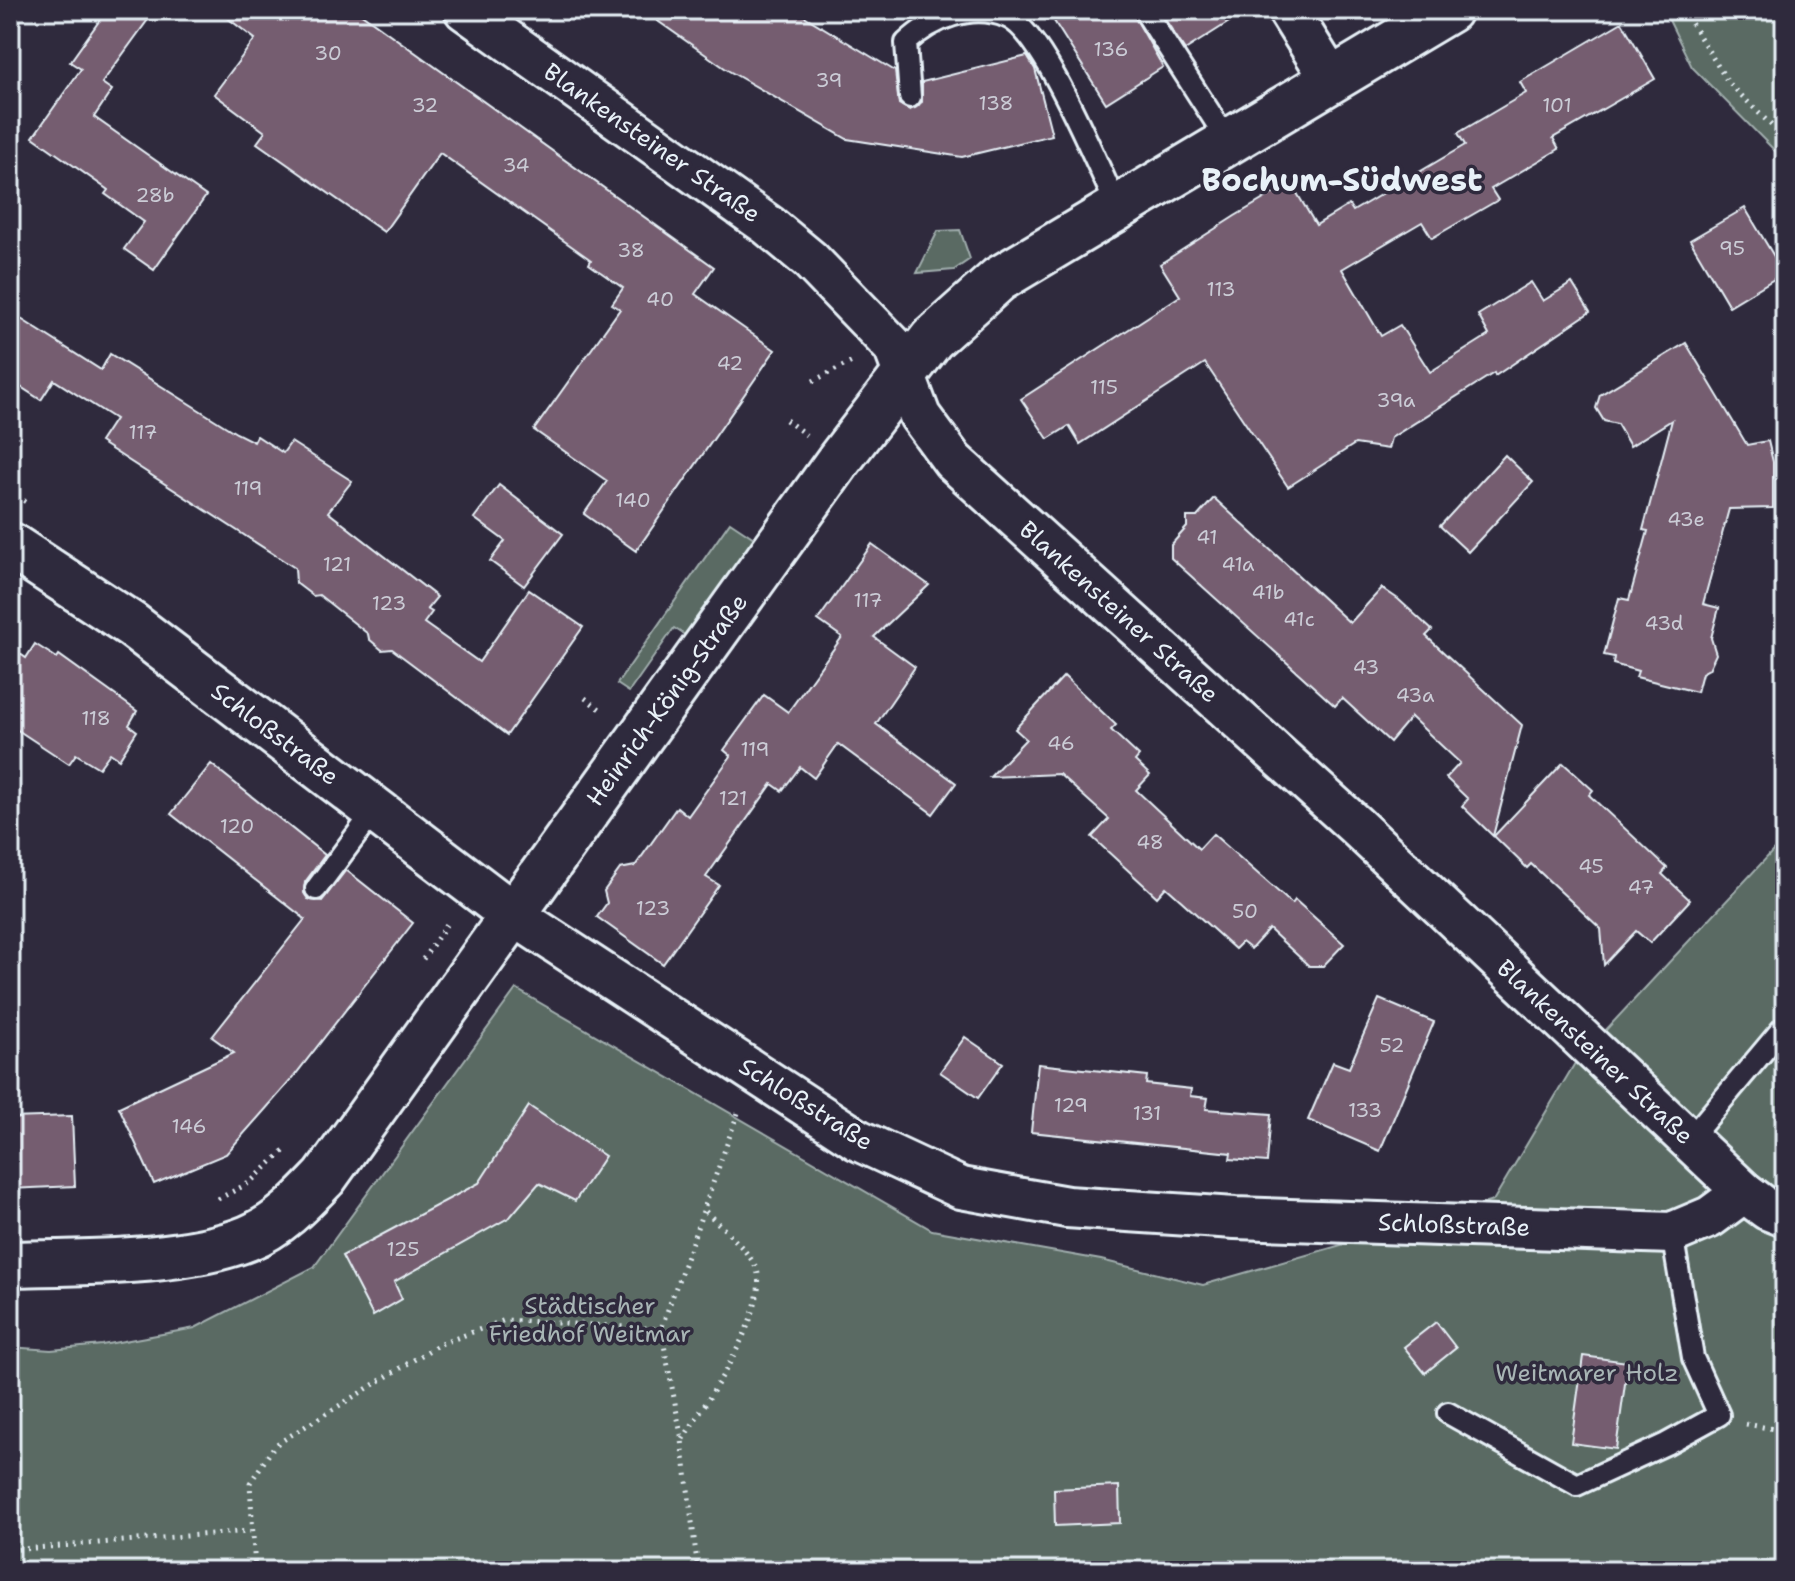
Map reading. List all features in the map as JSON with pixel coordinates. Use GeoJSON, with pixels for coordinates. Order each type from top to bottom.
{"type":"FeatureCollection","features":[{"type":"Feature","properties":{"kind":"main road","name":"Heinrich-König-Straße"},"geometry":{"type":"LineString","coordinates":[[10,1264],[211,1249],[249,1238],[282,1218],[325,1177],[905,371],[932,339],[999,279],[1449,10]]}},
{"type":"Feature","properties":{"kind":"main road","name":"Schloßstraße"},"geometry":{"type":"LineString","coordinates":[[10,545],[132,625],[512,914]]}},
{"type":"Feature","properties":{"kind":"street","name":"Blankensteiner Straße"},"geometry":{"type":"LineString","coordinates":[[465,10],[769,226],[810,260],[894,347],[920,416],[953,461],[1355,825],[1744,1192],[1767,1209],[1785,1216]]}},
{"type":"Feature","properties":{"kind":"street"},"geometry":{"type":"LineString","coordinates":[[1288,10],[1331,79]]}},
{"type":"Feature","properties":{"kind":"street","name":"Schloßstraße"},"geometry":{"type":"LineString","coordinates":[[512,914],[858,1140],[961,1188],[1067,1207],[1235,1218],[1672,1233],[1710,1217],[1744,1192]]}},
{"type":"Feature","properties":{"kind":"lane"},"geometry":{"type":"LineString","coordinates":[[1144,10],[1228,141]]}},
{"type":"Feature","properties":{"kind":"lane"},"geometry":{"type":"LineString","coordinates":[[910,97],[906,43],[926,25],[965,12],[1008,17],[1039,47],[1117,206]]}},
{"type":"Feature","properties":{"kind":"lane"},"geometry":{"type":"LineString","coordinates":[[316,889],[375,810]]}},
{"type":"Feature","properties":{"kind":"lane"},"geometry":{"type":"LineString","coordinates":[[1688,1141],[1782,1029]]}},
{"type":"Feature","properties":{"kind":"lane"},"geometry":{"type":"LineString","coordinates":[[1448,1413],[1577,1485],[1666,1444],[1719,1415],[1693,1358],[1672,1233]]}},
{"type":"Feature","properties":{"kind":"path"},"geometry":{"type":"LineString","coordinates":[[1683,10],[1728,82],[1785,139]]}},
{"type":"Feature","properties":{"kind":"path"},"geometry":{"type":"LineString","coordinates":[[813,381],[848,365]]}},
{"type":"Feature","properties":{"kind":"path"},"geometry":{"type":"LineString","coordinates":[[585,698],[611,717]]}},
{"type":"Feature","properties":{"kind":"path"},"geometry":{"type":"LineString","coordinates":[[419,965],[452,916]]}},
{"type":"Feature","properties":{"kind":"path"},"geometry":{"type":"LineString","coordinates":[[698,1571],[682,1440],[661,1329],[753,1072]]}},
{"type":"Feature","properties":{"kind":"path"},"geometry":{"type":"LineString","coordinates":[[210,1202],[249,1183],[294,1142]]}},
{"type":"Feature","properties":{"kind":"path"},"geometry":{"type":"LineString","coordinates":[[682,1440],[731,1364],[757,1296],[758,1272],[739,1245],[703,1209]]}},
{"type":"Feature","properties":{"kind":"path"},"geometry":{"type":"LineString","coordinates":[[255,1571],[250,1531],[250,1483],[275,1445],[438,1345],[505,1320],[661,1329]]}},
{"type":"Feature","properties":{"kind":"path"},"geometry":{"type":"LineString","coordinates":[[10,1550],[250,1531]]}},
{"type":"Feature","properties":{"kind":"green space"},"geometry":{"type":"Polygon","coordinates":[[[1664,10],[1785,10],[1785,161],[1692,67],[1664,10]]]}},
{"type":"Feature","properties":{"kind":"green space"},"geometry":{"type":"Polygon","coordinates":[[[960,230],[970,259],[954,270],[917,273],[938,231],[960,230]]]}},
{"type":"Feature","properties":{"kind":"green space"},"geometry":{"type":"Polygon","coordinates":[[[730,522],[757,540],[688,637],[674,628],[629,692],[617,684],[730,522]]]}},
{"type":"Feature","properties":{"kind":"green space","name":"Städtischer Friedhof Weitmar"},"geometry":{"type":"Polygon","coordinates":[[[1785,838],[1785,1571],[10,1571],[10,1347],[51,1350],[102,1345],[195,1328],[314,1267],[516,989],[932,1230],[1101,1260],[1203,1285],[1493,1201],[1575,1063],[1785,838]]]}},
{"type":"Feature","properties":{"kind":"building"},"geometry":{"type":"Polygon","coordinates":[[[107,10],[155,10],[102,83],[112,90],[94,117],[206,196],[154,270],[124,249],[144,222],[105,194],[108,190],[33,137],[81,69],[70,62],[107,10]]]}},
{"type":"Feature","properties":{"kind":"building"},"geometry":{"type":"Polygon","coordinates":[[[217,10],[356,10],[714,267],[695,294],[775,350],[636,551],[584,514],[607,481],[534,430],[620,309],[612,304],[623,288],[589,264],[591,260],[440,153],[384,232],[257,143],[265,132],[214,94],[255,39],[217,10]]]}},
{"type":"Feature","properties":{"kind":"building"},"geometry":{"type":"Polygon","coordinates":[[[642,10],[794,10],[895,71],[899,104],[910,110],[922,102],[922,82],[1027,56],[1035,69],[1052,135],[962,157],[847,139],[729,71],[642,10]]]}},
{"type":"Feature","properties":{"kind":"building"},"geometry":{"type":"Polygon","coordinates":[[[1047,10],[1131,10],[1163,67],[1106,103],[1047,10]]]}},
{"type":"Feature","properties":{"kind":"building"},"geometry":{"type":"Polygon","coordinates":[[[1159,10],[1248,10],[1185,50],[1159,10]]]}},
{"type":"Feature","properties":{"kind":"building"},"geometry":{"type":"Polygon","coordinates":[[[1622,22],[1655,79],[1553,138],[1559,149],[1491,189],[1498,200],[1432,238],[1422,222],[1342,269],[1381,336],[1400,325],[1430,372],[1489,335],[1478,315],[1531,282],[1543,301],[1572,283],[1590,312],[1495,376],[1494,373],[1391,438],[1388,449],[1355,444],[1288,487],[1205,363],[1080,444],[1069,426],[1048,439],[1021,399],[1180,296],[1160,264],[1291,183],[1316,225],[1349,205],[1353,211],[1465,145],[1458,133],[1526,93],[1520,82],[1622,22]]]}},
{"type":"Feature","properties":{"kind":"building"},"geometry":{"type":"Polygon","coordinates":[[[1745,208],[1784,273],[1729,306],[1690,240],[1745,208]]]}},
{"type":"Feature","properties":{"kind":"building"},"geometry":{"type":"Polygon","coordinates":[[[10,312],[101,370],[110,354],[236,433],[254,442],[257,436],[283,453],[291,442],[352,481],[328,512],[437,597],[427,609],[432,612],[424,623],[479,662],[529,590],[583,627],[507,735],[392,649],[382,650],[369,639],[368,634],[319,595],[313,596],[296,583],[295,568],[100,442],[115,419],[54,380],[41,400],[10,380],[10,312]]]}},
{"type":"Feature","properties":{"kind":"building"},"geometry":{"type":"Polygon","coordinates":[[[1686,343],[1747,445],[1768,441],[1773,462],[1773,508],[1729,509],[1703,604],[1719,608],[1711,638],[1716,654],[1709,669],[1702,673],[1697,692],[1636,677],[1638,671],[1613,664],[1614,657],[1604,655],[1619,598],[1629,600],[1648,531],[1643,530],[1672,420],[1630,446],[1617,424],[1604,421],[1596,408],[1600,395],[1686,343]]]}},
{"type":"Feature","properties":{"kind":"building"},"geometry":{"type":"Polygon","coordinates":[[[1505,455],[1533,482],[1468,552],[1440,526],[1505,455]]]}},
{"type":"Feature","properties":{"kind":"building"},"geometry":{"type":"Polygon","coordinates":[[[499,485],[563,534],[524,586],[490,561],[505,541],[474,518],[499,485]]]}},
{"type":"Feature","properties":{"kind":"building"},"geometry":{"type":"Polygon","coordinates":[[[1214,498],[1350,623],[1382,588],[1398,599],[1432,630],[1426,636],[1522,725],[1493,836],[1462,806],[1468,799],[1446,778],[1460,763],[1411,717],[1390,742],[1342,698],[1335,706],[1171,558],[1171,545],[1187,527],[1187,517],[1197,517],[1214,498]]]}},
{"type":"Feature","properties":{"kind":"building"},"geometry":{"type":"Polygon","coordinates":[[[872,544],[929,585],[874,637],[915,667],[876,724],[956,783],[933,814],[838,744],[814,778],[800,767],[782,791],[772,784],[706,877],[719,885],[663,964],[597,917],[607,903],[604,891],[620,869],[635,866],[677,807],[688,816],[731,756],[724,750],[764,695],[788,712],[842,637],[818,620],[872,544]]]}},
{"type":"Feature","properties":{"kind":"building"},"geometry":{"type":"Polygon","coordinates":[[[35,644],[57,658],[59,655],[137,711],[129,725],[137,731],[119,759],[110,753],[99,768],[76,754],[69,764],[10,725],[10,647],[26,658],[35,644]]]}},
{"type":"Feature","properties":{"kind":"building"},"geometry":{"type":"Polygon","coordinates":[[[1064,676],[1116,725],[1111,730],[1139,756],[1135,761],[1150,775],[1136,790],[1199,849],[1213,834],[1292,904],[1295,900],[1344,944],[1323,966],[1309,966],[1269,929],[1251,949],[1242,942],[1235,949],[1166,887],[1157,897],[1092,837],[1109,819],[1059,774],[990,777],[1026,739],[1015,729],[1064,676]]]}},
{"type":"Feature","properties":{"kind":"building"},"geometry":{"type":"Polygon","coordinates":[[[1563,763],[1593,790],[1589,795],[1667,868],[1662,874],[1690,900],[1650,943],[1636,931],[1604,965],[1601,929],[1531,864],[1527,868],[1494,836],[1563,763]]]}},
{"type":"Feature","properties":{"kind":"building"},"geometry":{"type":"Polygon","coordinates":[[[211,764],[325,855],[305,882],[304,893],[308,899],[322,901],[346,870],[413,923],[292,1079],[226,1154],[154,1184],[119,1107],[234,1053],[212,1037],[305,919],[171,814],[211,764]]]}},
{"type":"Feature","properties":{"kind":"building"},"geometry":{"type":"Polygon","coordinates":[[[1379,999],[1434,1022],[1380,1151],[1308,1120],[1333,1062],[1349,1068],[1379,999]]]}},
{"type":"Feature","properties":{"kind":"building"},"geometry":{"type":"Polygon","coordinates":[[[965,1037],[1003,1063],[978,1098],[940,1072],[965,1037]]]}},
{"type":"Feature","properties":{"kind":"building"},"geometry":{"type":"Polygon","coordinates":[[[1038,1064],[1147,1076],[1146,1084],[1191,1089],[1190,1096],[1208,1098],[1206,1109],[1271,1114],[1267,1162],[1230,1159],[1231,1153],[1031,1132],[1038,1064]]]}},
{"type":"Feature","properties":{"kind":"building"},"geometry":{"type":"Polygon","coordinates":[[[529,1106],[605,1156],[575,1201],[539,1183],[510,1217],[394,1282],[402,1299],[373,1316],[342,1256],[479,1183],[529,1106]]]}},
{"type":"Feature","properties":{"kind":"building"},"geometry":{"type":"Polygon","coordinates":[[[72,1116],[75,1186],[10,1189],[10,1118],[72,1116]]]}},
{"type":"Feature","properties":{"kind":"building"},"geometry":{"type":"Polygon","coordinates":[[[1436,1322],[1456,1348],[1425,1373],[1404,1347],[1436,1322]]]}},
{"type":"Feature","properties":{"kind":"building"},"geometry":{"type":"Polygon","coordinates":[[[1583,1356],[1628,1362],[1616,1449],[1571,1443],[1583,1356]]]}},
{"type":"Feature","properties":{"kind":"building"},"geometry":{"type":"Polygon","coordinates":[[[1119,1486],[1120,1523],[1055,1526],[1054,1489],[1119,1486]]]}},
{"type":"Feature","properties":{"kind":"district","name":"Bochum-Südwest"},"geometry":{"type":"Point","coordinates":[1342,180]}},
{"type":"Feature","properties":{"kind":"park label","name":"Weitmarer Holz"},"geometry":{"type":"Point","coordinates":[1587,1373]}}]}
